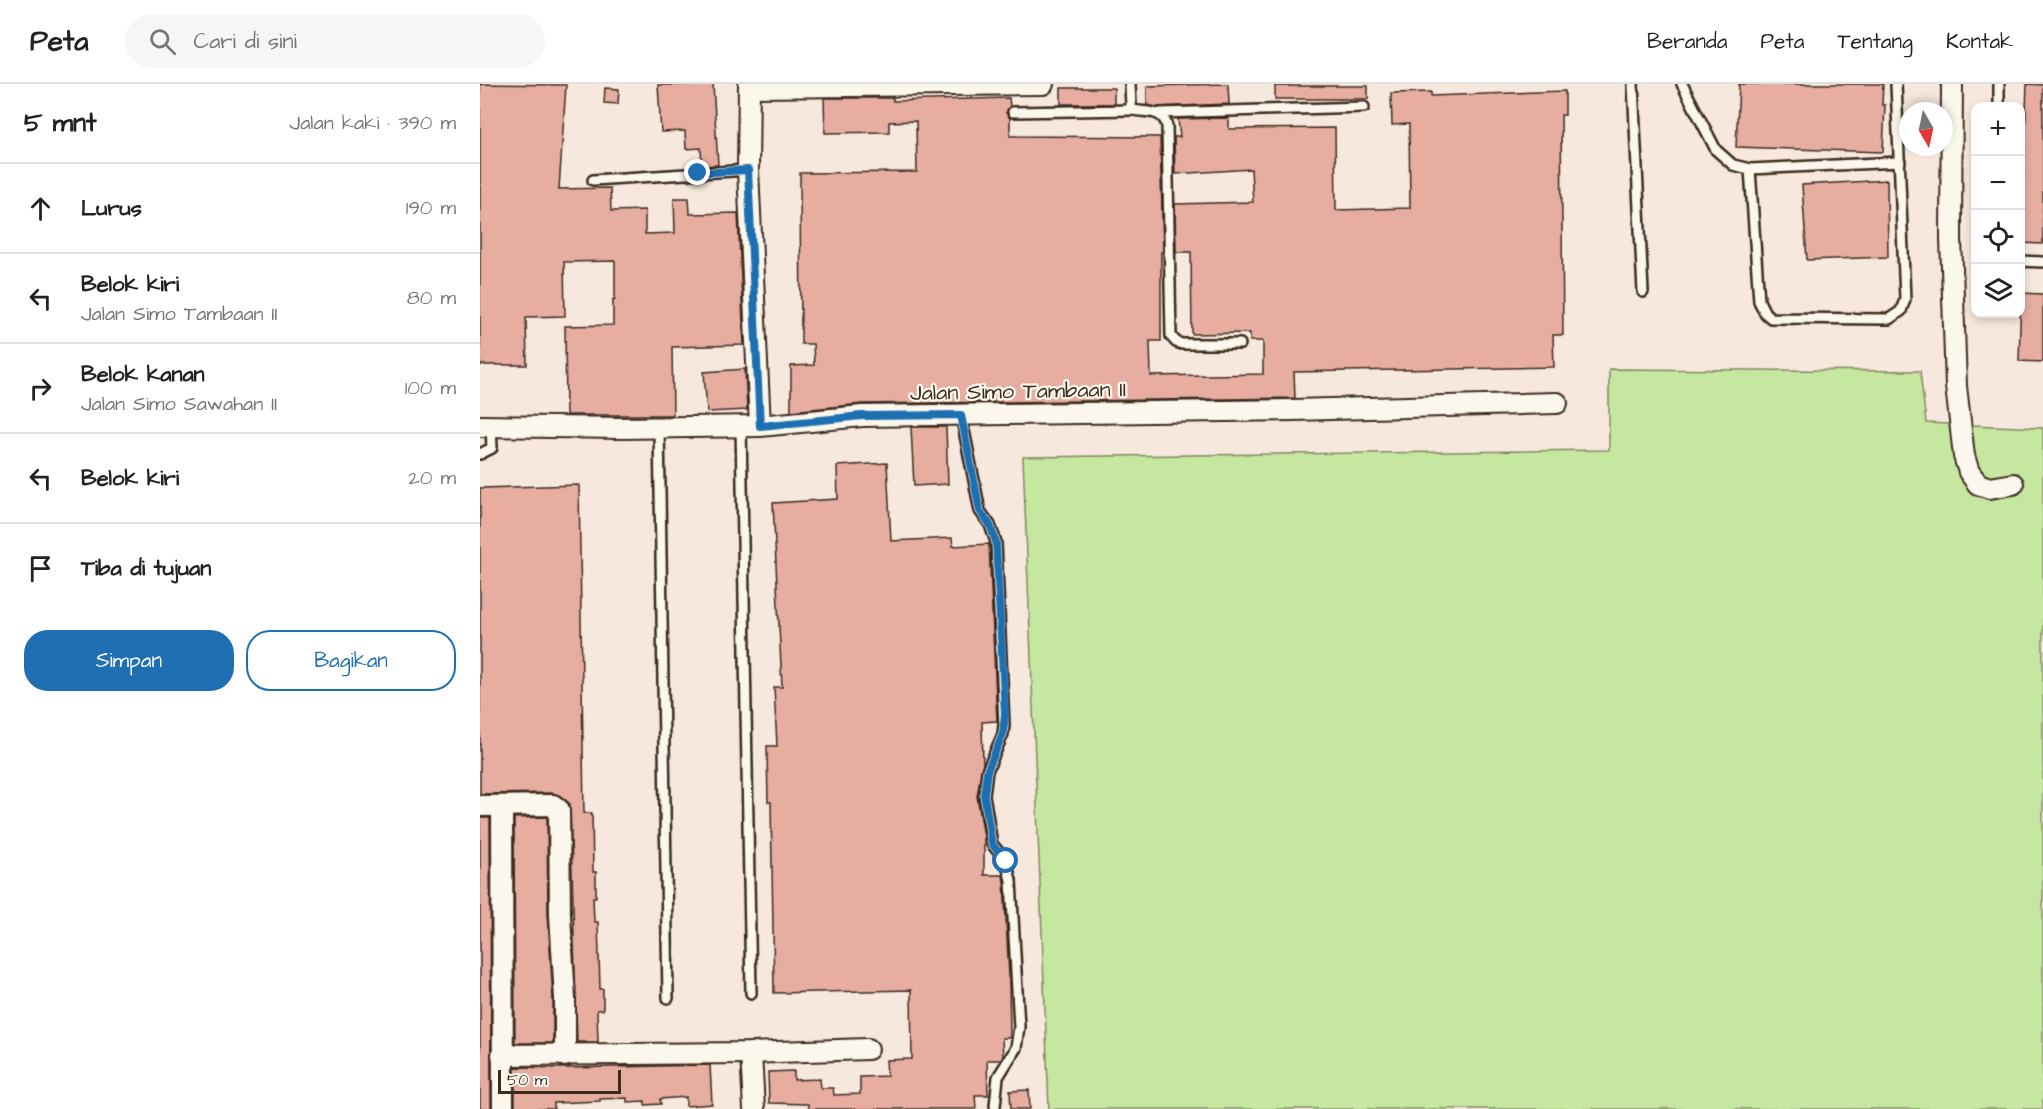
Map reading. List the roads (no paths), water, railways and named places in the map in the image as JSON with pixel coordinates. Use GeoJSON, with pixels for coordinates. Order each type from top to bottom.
{"type":"FeatureCollection","features":[{"type":"Feature","properties":{"kind":"street"},"geometry":{"type":"LineString","coordinates":[[750,427],[749,85],[1043,84]]}},
{"type":"Feature","properties":{"kind":"street"},"geometry":{"type":"LineString","coordinates":[[1952,84],[1951,238],[1956,386],[1965,456],[1969,472],[1978,484],[1990,488],[2013,484]]}},
{"type":"Feature","properties":{"kind":"street","name":"Jalan Simo Tambaan II"},"geometry":{"type":"LineString","coordinates":[[485,426],[750,427],[862,416],[1557,403]]}},
{"type":"Feature","properties":{"kind":"street"},"geometry":{"type":"LineString","coordinates":[[480,806],[553,805],[559,810],[565,1056]]}},
{"type":"Feature","properties":{"kind":"street"},"geometry":{"type":"LineString","coordinates":[[502,806],[503,1109]]}},
{"type":"Feature","properties":{"kind":"street"},"geometry":{"type":"LineString","coordinates":[[502,1055],[751,1053],[867,1049]]}},
{"type":"Feature","properties":{"kind":"street"},"geometry":{"type":"LineString","coordinates":[[751,1053],[754,1109]]}},
{"type":"Feature","properties":{"kind":"lane"},"geometry":{"type":"LineString","coordinates":[[1130,84],[1133,110]]}},
{"type":"Feature","properties":{"kind":"lane"},"geometry":{"type":"LineString","coordinates":[[1633,84],[1643,292]]}},
{"type":"Feature","properties":{"kind":"lane"},"geometry":{"type":"LineString","coordinates":[[1682,84],[1716,150],[1733,165],[1750,169],[1900,162]]}},
{"type":"Feature","properties":{"kind":"lane"},"geometry":{"type":"LineString","coordinates":[[1750,169],[1759,301],[1765,312],[1771,318],[1889,319],[1901,310],[1905,299],[1896,84]]}},
{"type":"Feature","properties":{"kind":"lane"},"geometry":{"type":"LineString","coordinates":[[1999,84],[1999,102]]}},
{"type":"Feature","properties":{"kind":"lane"},"geometry":{"type":"LineString","coordinates":[[1013,112],[1133,110],[1160,113],[1364,107]]}},
{"type":"Feature","properties":{"kind":"lane"},"geometry":{"type":"LineString","coordinates":[[1160,113],[1166,119],[1167,126],[1171,336],[1176,342],[1182,344],[1240,344]]}},
{"type":"Feature","properties":{"kind":"lane"},"geometry":{"type":"LineString","coordinates":[[593,180],[748,170]]}},
{"type":"Feature","properties":{"kind":"lane"},"geometry":{"type":"LineString","coordinates":[[2025,261],[2043,262]]}},
{"type":"Feature","properties":{"kind":"lane"},"geometry":{"type":"LineString","coordinates":[[961,415],[980,511],[990,525],[996,542],[1000,598],[1004,725],[1003,734],[987,771],[984,795],[992,844],[1006,861],[1011,880],[1019,1027],[1016,1048],[998,1077],[995,1106]]}},
{"type":"Feature","properties":{"kind":"lane"},"geometry":{"type":"LineString","coordinates":[[480,454],[492,447],[485,426]]}},
{"type":"Feature","properties":{"kind":"lane"},"geometry":{"type":"LineString","coordinates":[[659,426],[668,998]]}},
{"type":"Feature","properties":{"kind":"lane"},"geometry":{"type":"LineString","coordinates":[[750,427],[751,993]]}}]}
